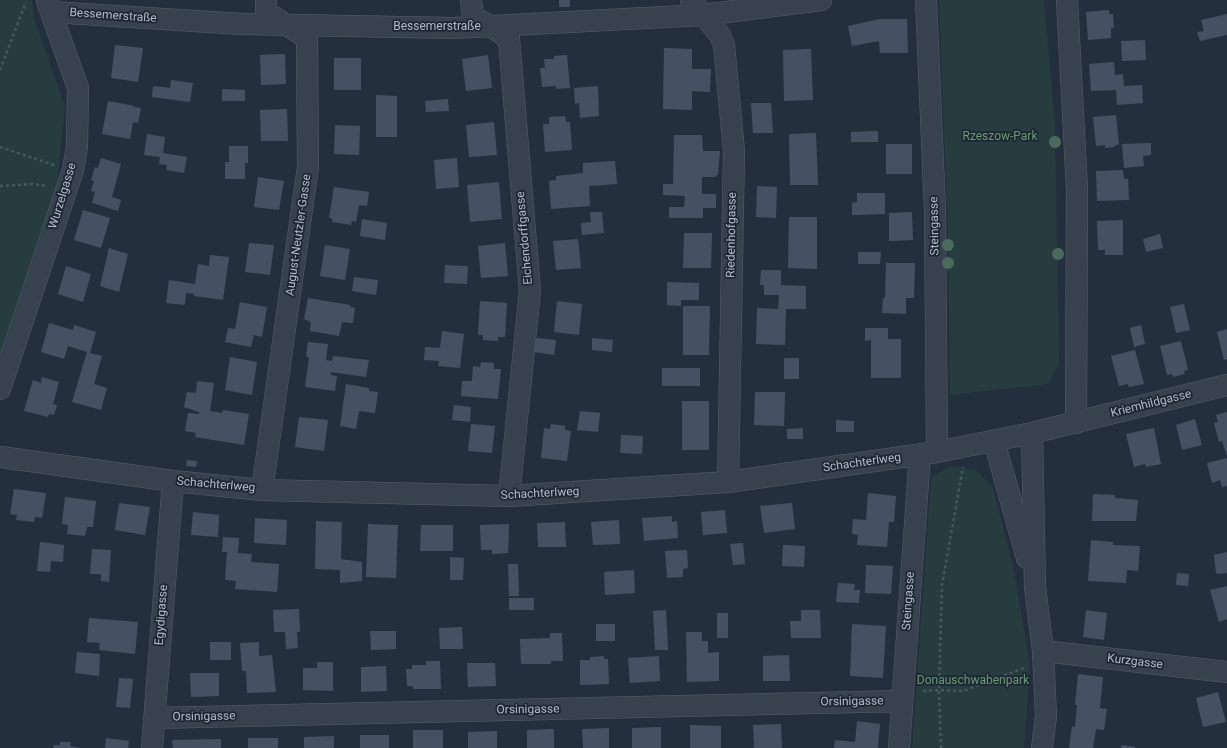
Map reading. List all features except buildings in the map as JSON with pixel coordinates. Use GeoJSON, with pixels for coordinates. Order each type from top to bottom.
{"type":"FeatureCollection","features":[{"type":"Feature","properties":{"kind":"street","name":"August-Neutzler-Gasse"},"geometry":{"type":"LineString","coordinates":[[262,490],[308,167],[307,38],[266,12],[266,0]]}},
{"type":"Feature","properties":{"kind":"street","name":"Eichendorffgasse"},"geometry":{"type":"LineString","coordinates":[[471,0],[473,17],[492,27],[509,39],[530,291],[509,496]]}},
{"type":"Feature","properties":{"kind":"street","name":"Bessemerstraße"},"geometry":{"type":"LineString","coordinates":[[49,6],[234,24],[492,27],[697,7],[821,0]]}},
{"type":"Feature","properties":{"kind":"street","name":"Steingasse"},"geometry":{"type":"LineString","coordinates":[[899,748],[902,701],[929,453],[935,211],[926,0]]}},
{"type":"Feature","properties":{"kind":"street"},"geometry":{"type":"LineString","coordinates":[[1067,0],[1077,190],[1076,423]]}},
{"type":"Feature","properties":{"kind":"street","name":"Wurzelgasse"},"geometry":{"type":"LineString","coordinates":[[0,389],[73,170],[77,148],[78,88],[49,6]]}},
{"type":"Feature","properties":{"kind":"street","name":"Riedenhofgasse"},"geometry":{"type":"LineString","coordinates":[[697,7],[720,35],[724,45],[734,151],[728,482]]}},
{"type":"Feature","properties":{"kind":"street","name":"Kriemhildgasse"},"geometry":{"type":"LineString","coordinates":[[1076,423],[1227,385]]}},
{"type":"Feature","properties":{"kind":"street","name":"Schachterlweg"},"geometry":{"type":"LineString","coordinates":[[0,457],[173,481],[262,490],[509,496],[728,482],[966,447],[1076,423]]}},
{"type":"Feature","properties":{"kind":"street"},"geometry":{"type":"LineString","coordinates":[[1032,433],[1035,587],[1043,656],[1046,716],[1042,748]]}},
{"type":"Feature","properties":{"kind":"street"},"geometry":{"type":"LineString","coordinates":[[994,441],[1035,587]]}},
{"type":"Feature","properties":{"kind":"street","name":"Egydigasse"},"geometry":{"type":"LineString","coordinates":[[152,748],[173,481]]}},
{"type":"Feature","properties":{"kind":"street","name":"Kurzgasse"},"geometry":{"type":"LineString","coordinates":[[1043,656],[1227,672]]}},
{"type":"Feature","properties":{"kind":"street","name":"Orsinigasse"},"geometry":{"type":"LineString","coordinates":[[154,718],[902,701]]}},
{"type":"Feature","properties":{"kind":"path"},"geometry":{"type":"LineString","coordinates":[[0,70],[27,0]]}},
{"type":"Feature","properties":{"kind":"path"},"geometry":{"type":"LineString","coordinates":[[0,147],[59,167]]}},
{"type":"Feature","properties":{"kind":"path"},"geometry":{"type":"LineString","coordinates":[[0,186],[32,184],[54,186]]}},
{"type":"Feature","properties":{"kind":"path"},"geometry":{"type":"LineString","coordinates":[[941,748],[939,690],[942,585],[966,447]]}},
{"type":"Feature","properties":{"kind":"path"},"geometry":{"type":"LineString","coordinates":[[939,690],[963,691],[1043,656]]}},
{"type":"Feature","properties":{"kind":"green space"},"geometry":{"type":"Polygon","coordinates":[[[0,0],[32,0],[34,19],[65,106],[57,186],[22,287],[0,364],[0,0]]]}},
{"type":"Feature","properties":{"kind":"green space","name":"Rzeszow-Park"},"geometry":{"type":"Polygon","coordinates":[[[939,0],[1044,0],[1055,124],[1059,363],[1049,384],[950,395],[948,236],[939,0]]]}},
{"type":"Feature","properties":{"kind":"green space","name":"Donauschwabenpark"},"geometry":{"type":"Polygon","coordinates":[[[950,466],[976,470],[993,488],[1013,565],[1030,665],[1024,748],[912,748],[931,478],[950,466]]]}}]}
